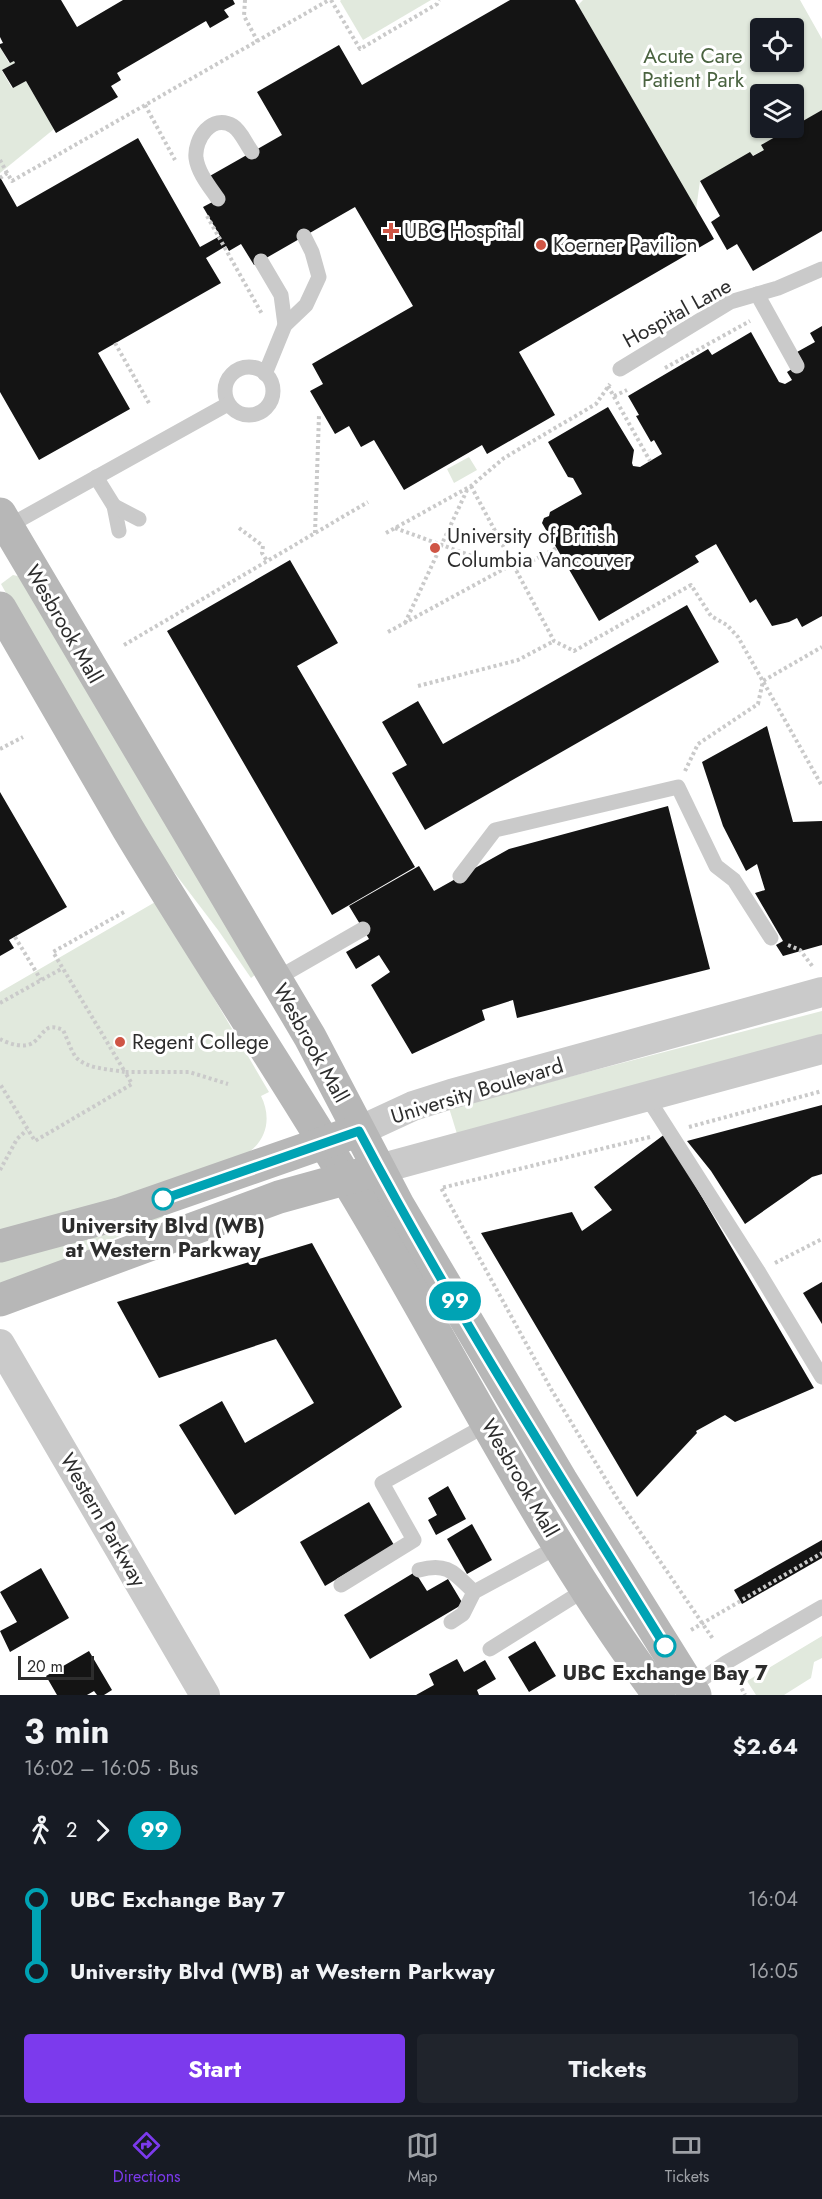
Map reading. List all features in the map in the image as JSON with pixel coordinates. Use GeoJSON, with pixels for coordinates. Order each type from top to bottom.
{"type":"FeatureCollection","features":[{"type":"Feature","properties":{"kind":"main road","name":"Wesbrook Mall"},"geometry":{"type":"LineString","coordinates":[[2,524],[310,1037],[398,1204],[561,1480],[680,1693]]}},
{"type":"Feature","properties":{"kind":"main road","name":"Wesbrook Mall"},"geometry":{"type":"LineString","coordinates":[[0,608],[129,831],[346,1178],[559,1546],[636,1664],[680,1693]]}},
{"type":"Feature","properties":{"kind":"main road","name":"University Boulevard"},"geometry":{"type":"LineString","coordinates":[[0,1246],[119,1214],[359,1131]]}},
{"type":"Feature","properties":{"kind":"main road"},"geometry":{"type":"LineString","coordinates":[[0,1300],[279,1197],[379,1169]]}},
{"type":"Feature","properties":{"kind":"street","name":"University Boulevard"},"geometry":{"type":"LineString","coordinates":[[359,1131],[413,1106],[819,982]]}},
{"type":"Feature","properties":{"kind":"street"},"geometry":{"type":"LineString","coordinates":[[379,1169],[822,1049]]}},
{"type":"Feature","properties":{"kind":"street","name":"Western Parkway"},"geometry":{"type":"LineString","coordinates":[[0,1344],[205,1695]]}},
{"type":"Feature","properties":{"kind":"lane"},"geometry":{"type":"LineString","coordinates":[[218,199],[199,169],[196,147],[199,137],[213,125],[230,124],[237,129],[252,152]]}},
{"type":"Feature","properties":{"kind":"lane"},"geometry":{"type":"LineString","coordinates":[[265,374],[285,325],[306,305],[319,277],[312,252],[304,236]]}},
{"type":"Feature","properties":{"kind":"lane"},"geometry":{"type":"LineString","coordinates":[[261,261],[281,295],[285,325]]}},
{"type":"Feature","properties":{"kind":"lane","name":"Hospital Lane"},"geometry":{"type":"LineString","coordinates":[[621,369],[730,302],[778,288],[822,269]]}},
{"type":"Feature","properties":{"kind":"lane"},"geometry":{"type":"LineString","coordinates":[[757,294],[797,366]]}},
{"type":"Feature","properties":{"kind":"lane"},"geometry":{"type":"LineString","coordinates":[[246,367],[254,367],[265,374],[273,390],[272,398],[262,411],[248,415],[233,409],[228,404],[225,388],[231,374],[246,367]]}},
{"type":"Feature","properties":{"kind":"lane"},"geometry":{"type":"LineString","coordinates":[[2,524],[96,477],[228,404]]}},
{"type":"Feature","properties":{"kind":"lane"},"geometry":{"type":"LineString","coordinates":[[96,477],[114,506],[119,531]]}},
{"type":"Feature","properties":{"kind":"lane"},"geometry":{"type":"LineString","coordinates":[[114,506],[139,519]]}},
{"type":"Feature","properties":{"kind":"lane"},"geometry":{"type":"LineString","coordinates":[[460,876],[495,830],[678,787],[716,866],[734,880],[771,938]]}},
{"type":"Feature","properties":{"kind":"lane"},"geometry":{"type":"LineString","coordinates":[[276,980],[363,929]]}},
{"type":"Feature","properties":{"kind":"lane"},"geometry":{"type":"LineString","coordinates":[[645,1098],[654,1108],[822,1377]]}},
{"type":"Feature","properties":{"kind":"lane"},"geometry":{"type":"LineString","coordinates":[[341,1585],[414,1540],[382,1483],[488,1424]]}},
{"type":"Feature","properties":{"kind":"lane"},"geometry":{"type":"LineString","coordinates":[[452,1622],[464,1614],[474,1592],[559,1546]]}},
{"type":"Feature","properties":{"kind":"lane"},"geometry":{"type":"LineString","coordinates":[[419,1570],[434,1566],[450,1570],[474,1592]]}},
{"type":"Feature","properties":{"kind":"lane"},"geometry":{"type":"LineString","coordinates":[[490,1649],[586,1588]]}},
{"type":"Feature","properties":{"kind":"lane"},"geometry":{"type":"LineString","coordinates":[[680,1693],[727,1662],[822,1607]]}},
{"type":"Feature","properties":{"kind":"path"},"geometry":{"type":"LineString","coordinates":[[245,0],[244,16],[258,42]]}},
{"type":"Feature","properties":{"kind":"path"},"geometry":{"type":"LineString","coordinates":[[0,160],[12,181],[330,0],[360,49],[437,4],[439,0]]}},
{"type":"Feature","properties":{"kind":"path"},"geometry":{"type":"LineString","coordinates":[[0,178],[8,173]]}},
{"type":"Feature","properties":{"kind":"path"},"geometry":{"type":"LineString","coordinates":[[663,369],[752,320],[768,314]]}},
{"type":"Feature","properties":{"kind":"path"},"geometry":{"type":"LineString","coordinates":[[115,343],[150,405]]}},
{"type":"Feature","properties":{"kind":"path"},"geometry":{"type":"LineString","coordinates":[[386,533],[470,486],[504,458],[596,404],[621,369]]}},
{"type":"Feature","properties":{"kind":"path"},"geometry":{"type":"LineString","coordinates":[[608,386],[650,461]]}},
{"type":"Feature","properties":{"kind":"path"},"geometry":{"type":"LineString","coordinates":[[614,396],[634,386]]}},
{"type":"Feature","properties":{"kind":"path"},"geometry":{"type":"LineString","coordinates":[[315,533],[319,415]]}},
{"type":"Feature","properties":{"kind":"path"},"geometry":{"type":"LineString","coordinates":[[405,623],[470,486]]}},
{"type":"Feature","properties":{"kind":"path"},"geometry":{"type":"LineString","coordinates":[[470,486],[554,641],[574,651],[691,585],[711,616],[728,625],[738,637],[822,786]]}},
{"type":"Feature","properties":{"kind":"path"},"geometry":{"type":"LineString","coordinates":[[124,645],[368,502]]}},
{"type":"Feature","properties":{"kind":"path"},"geometry":{"type":"LineString","coordinates":[[239,528],[263,546],[262,553],[267,561]]}},
{"type":"Feature","properties":{"kind":"path"},"geometry":{"type":"LineString","coordinates":[[395,528],[505,568]]}},
{"type":"Feature","properties":{"kind":"path"},"geometry":{"type":"LineString","coordinates":[[516,569],[557,548]]}},
{"type":"Feature","properties":{"kind":"path"},"geometry":{"type":"LineString","coordinates":[[388,632],[513,564]]}},
{"type":"Feature","properties":{"kind":"path"},"geometry":{"type":"LineString","coordinates":[[418,686],[518,660],[554,641]]}},
{"type":"Feature","properties":{"kind":"path"},"geometry":{"type":"LineString","coordinates":[[678,787],[698,744],[758,704],[763,681],[822,647]]}},
{"type":"Feature","properties":{"kind":"path"},"geometry":{"type":"LineString","coordinates":[[0,749],[23,737]]}},
{"type":"Feature","properties":{"kind":"path"},"geometry":{"type":"LineString","coordinates":[[0,1084],[35,1142],[132,1084],[53,952],[124,912]]}},
{"type":"Feature","properties":{"kind":"path"},"geometry":{"type":"LineString","coordinates":[[15,937],[41,980]]}},
{"type":"Feature","properties":{"kind":"path"},"geometry":{"type":"LineString","coordinates":[[771,938],[800,950],[819,982]]}},
{"type":"Feature","properties":{"kind":"path"},"geometry":{"type":"LineString","coordinates":[[0,1003],[63,968]]}},
{"type":"Feature","properties":{"kind":"path"},"geometry":{"type":"LineString","coordinates":[[0,1040],[22,1046],[33,1043],[41,1033],[49,1028],[57,1027],[63,1030],[80,1062],[94,1067],[125,1072],[189,1072],[228,1084]]}},
{"type":"Feature","properties":{"kind":"path"},"geometry":{"type":"LineString","coordinates":[[713,1639],[617,1498],[551,1389],[441,1188],[668,1133],[822,1091]]}},
{"type":"Feature","properties":{"kind":"path"},"geometry":{"type":"LineString","coordinates":[[0,1170],[17,1139],[27,1130]]}},
{"type":"Feature","properties":{"kind":"path"},"geometry":{"type":"LineString","coordinates":[[758,1272],[822,1239]]}},
{"type":"Feature","properties":{"kind":"path"},"geometry":{"type":"LineString","coordinates":[[691,1630],[822,1553]]}},
{"type":"Feature","properties":{"kind":"path"},"geometry":{"type":"LineString","coordinates":[[739,1683],[745,1695]]}},
{"type":"Feature","properties":{"kind":"green space"},"geometry":{"type":"Polygon","coordinates":[[[341,0],[431,0],[363,40],[341,0]]]}},
{"type":"Feature","properties":{"kind":"green space","name":"Acute Care Patient Park"},"geometry":{"type":"Polygon","coordinates":[[[583,0],[800,0],[822,39],[822,110],[804,121],[804,84],[750,84],[750,138],[779,138],[764,150],[700,181],[696,210],[578,5],[583,0]]]}},
{"type":"Feature","properties":{"kind":"green space"},"geometry":{"type":"Polygon","coordinates":[[[0,47],[9,63],[14,61],[15,63],[2,71],[12,88],[26,81],[54,129],[0,173],[0,47]]]}},
{"type":"Feature","properties":{"kind":"green space"},"geometry":{"type":"Polygon","coordinates":[[[469,457],[477,470],[454,483],[447,469],[469,457]]]}},
{"type":"Feature","properties":{"kind":"green space"},"geometry":{"type":"Polygon","coordinates":[[[13,575],[22,577],[256,974],[251,978],[164,859],[82,729],[1,584],[13,575]]]}},
{"type":"Feature","properties":{"kind":"green space","name":"Regent College"},"geometry":{"type":"Polygon","coordinates":[[[157,901],[269,1092],[261,1096],[267,1119],[264,1133],[249,1152],[94,1207],[0,1232],[0,992],[157,901]]]}},
{"type":"Feature","properties":{"kind":"green space"},"geometry":{"type":"Polygon","coordinates":[[[822,1011],[822,1039],[458,1137],[449,1108],[822,1011]]]}},
{"type":"Feature","properties":{"kind":"green space"},"geometry":{"type":"Polygon","coordinates":[[[160,1212],[163,1217],[0,1286],[0,1257],[160,1212]]]}},
{"type":"Feature","properties":{"kind":"green space"},"geometry":{"type":"Polygon","coordinates":[[[822,1636],[822,1658],[814,1662],[811,1678],[784,1695],[756,1695],[747,1681],[822,1636]]]}},
{"type":"Feature","properties":{"kind":"building"},"geometry":{"type":"Polygon","coordinates":[[[0,0],[61,0],[77,27],[123,0],[233,0],[235,4],[224,10],[229,17],[210,28],[206,21],[117,73],[121,80],[111,86],[118,97],[56,133],[26,81],[13,88],[2,70],[15,63],[14,61],[10,63],[0,47],[3,43],[0,37],[0,0]]]}},
{"type":"Feature","properties":{"kind":"building","name":"Koerner Pavilion"},"geometry":{"type":"Polygon","coordinates":[[[510,0],[575,0],[714,239],[519,352],[555,415],[487,454],[482,445],[404,490],[374,440],[361,447],[349,426],[335,434],[310,391],[323,384],[312,364],[413,306],[355,207],[254,265],[241,244],[229,251],[226,246],[206,258],[221,283],[98,353],[130,409],[39,460],[0,392],[0,177],[17,207],[138,138],[200,247],[220,236],[203,207],[220,198],[208,177],[282,135],[257,92],[339,45],[362,85],[510,0]]]}},
{"type":"Feature","properties":{"kind":"building"},"geometry":{"type":"Polygon","coordinates":[[[822,110],[822,231],[753,271],[737,244],[727,250],[711,222],[720,216],[700,181],[750,152],[753,156],[764,150],[761,145],[773,138],[804,138],[804,120],[822,110]]]}},
{"type":"Feature","properties":{"kind":"building"},"geometry":{"type":"Polygon","coordinates":[[[822,326],[822,616],[802,627],[797,618],[772,626],[756,599],[750,603],[716,544],[695,556],[699,562],[599,621],[542,523],[550,512],[582,494],[573,478],[568,477],[548,442],[608,407],[634,450],[633,466],[640,467],[662,454],[654,440],[651,442],[628,396],[708,349],[712,355],[751,332],[779,382],[785,384],[792,380],[787,372],[803,362],[797,352],[815,342],[810,333],[822,326]]]}},
{"type":"Feature","properties":{"kind":"building"},"geometry":{"type":"Polygon","coordinates":[[[290,560],[338,643],[297,666],[415,867],[332,915],[167,631],[290,560]]]}},
{"type":"Feature","properties":{"kind":"building"},"geometry":{"type":"Polygon","coordinates":[[[687,605],[719,662],[425,830],[392,773],[407,765],[382,722],[418,701],[443,744],[687,605]]]}},
{"type":"Feature","properties":{"kind":"building"},"geometry":{"type":"Polygon","coordinates":[[[767,726],[793,822],[822,821],[822,945],[783,956],[776,945],[783,941],[755,893],[765,890],[757,864],[746,871],[723,826],[702,762],[767,726]]]}},
{"type":"Feature","properties":{"kind":"building"},"geometry":{"type":"Polygon","coordinates":[[[0,792],[67,907],[9,940],[14,948],[0,956],[0,792]]]}},
{"type":"Feature","properties":{"kind":"building"},"geometry":{"type":"Polygon","coordinates":[[[668,806],[710,969],[517,1018],[513,1000],[482,1010],[485,1020],[412,1054],[371,985],[390,972],[379,955],[356,969],[346,952],[369,939],[349,906],[419,866],[434,891],[509,849],[668,806]]]}},
{"type":"Feature","properties":{"kind":"building"},"geometry":{"type":"Polygon","coordinates":[[[822,1105],[822,1174],[812,1177],[745,1224],[711,1171],[687,1141],[822,1105]]]}},
{"type":"Feature","properties":{"kind":"building"},"geometry":{"type":"Polygon","coordinates":[[[665,1134],[814,1388],[735,1422],[725,1415],[696,1431],[697,1433],[637,1497],[481,1233],[572,1212],[582,1231],[612,1210],[594,1187],[665,1134]]]}},
{"type":"Feature","properties":{"kind":"building"},"geometry":{"type":"Polygon","coordinates":[[[312,1243],[402,1407],[235,1515],[179,1425],[222,1401],[245,1443],[314,1403],[276,1339],[159,1378],[117,1302],[312,1243]]]}},
{"type":"Feature","properties":{"kind":"building"},"geometry":{"type":"Polygon","coordinates":[[[822,1282],[822,1324],[803,1293],[822,1282]]]}},
{"type":"Feature","properties":{"kind":"building"},"geometry":{"type":"Polygon","coordinates":[[[448,1486],[466,1519],[436,1535],[428,1520],[437,1515],[428,1498],[448,1486]]]}},
{"type":"Feature","properties":{"kind":"building"},"geometry":{"type":"Polygon","coordinates":[[[369,1502],[394,1545],[325,1586],[300,1542],[369,1502]]]}},
{"type":"Feature","properties":{"kind":"building"},"geometry":{"type":"Polygon","coordinates":[[[472,1524],[492,1560],[467,1574],[447,1539],[472,1524]]]}},
{"type":"Feature","properties":{"kind":"building"},"geometry":{"type":"Polygon","coordinates":[[[822,1540],[822,1558],[742,1604],[734,1590],[822,1540]]]}},
{"type":"Feature","properties":{"kind":"building"},"geometry":{"type":"Polygon","coordinates":[[[41,1568],[69,1618],[10,1652],[0,1631],[17,1622],[0,1592],[41,1568]]]}},
{"type":"Feature","properties":{"kind":"building"},"geometry":{"type":"Polygon","coordinates":[[[415,1572],[427,1591],[448,1579],[463,1604],[370,1659],[344,1615],[415,1572]]]}},
{"type":"Feature","properties":{"kind":"building"},"geometry":{"type":"Polygon","coordinates":[[[535,1641],[556,1676],[529,1692],[508,1657],[535,1641]]]}},
{"type":"Feature","properties":{"kind":"building"},"geometry":{"type":"Polygon","coordinates":[[[89,1651],[112,1690],[104,1695],[97,1695],[94,1691],[87,1695],[57,1695],[46,1676],[89,1651]]]}},
{"type":"Feature","properties":{"kind":"building"},"geometry":{"type":"Polygon","coordinates":[[[457,1659],[464,1672],[485,1660],[496,1679],[477,1690],[479,1695],[416,1695],[434,1685],[429,1674],[457,1659]]]}},
{"type":"Feature","properties":{"kind":"bus line","name":"99"},"geometry":{"type":"LineString","coordinates":[[163,1199],[359,1131],[398,1204],[561,1480],[665,1646]]}},
{"type":"Feature","properties":{"kind":"place","name":"UBC Hospital"},"geometry":{"type":"Point","coordinates":[391,231]}},
{"type":"Feature","properties":{"kind":"place","name":"Koerner Pavilion"},"geometry":{"type":"Point","coordinates":[541,245]}},
{"type":"Feature","properties":{"kind":"place","name":"University of British Columbia Vancouver"},"geometry":{"type":"Point","coordinates":[435,548]}},
{"type":"Feature","properties":{"kind":"place","name":"Regent College"},"geometry":{"type":"Point","coordinates":[120,1042]}},
{"type":"Feature","properties":{"kind":"place","name":"University Blvd (WB) at Western Parkway"},"geometry":{"type":"Point","coordinates":[163,1199]}},
{"type":"Feature","properties":{"kind":"place","name":"UBC Exchange Bay 7"},"geometry":{"type":"Point","coordinates":[665,1646]}}]}
